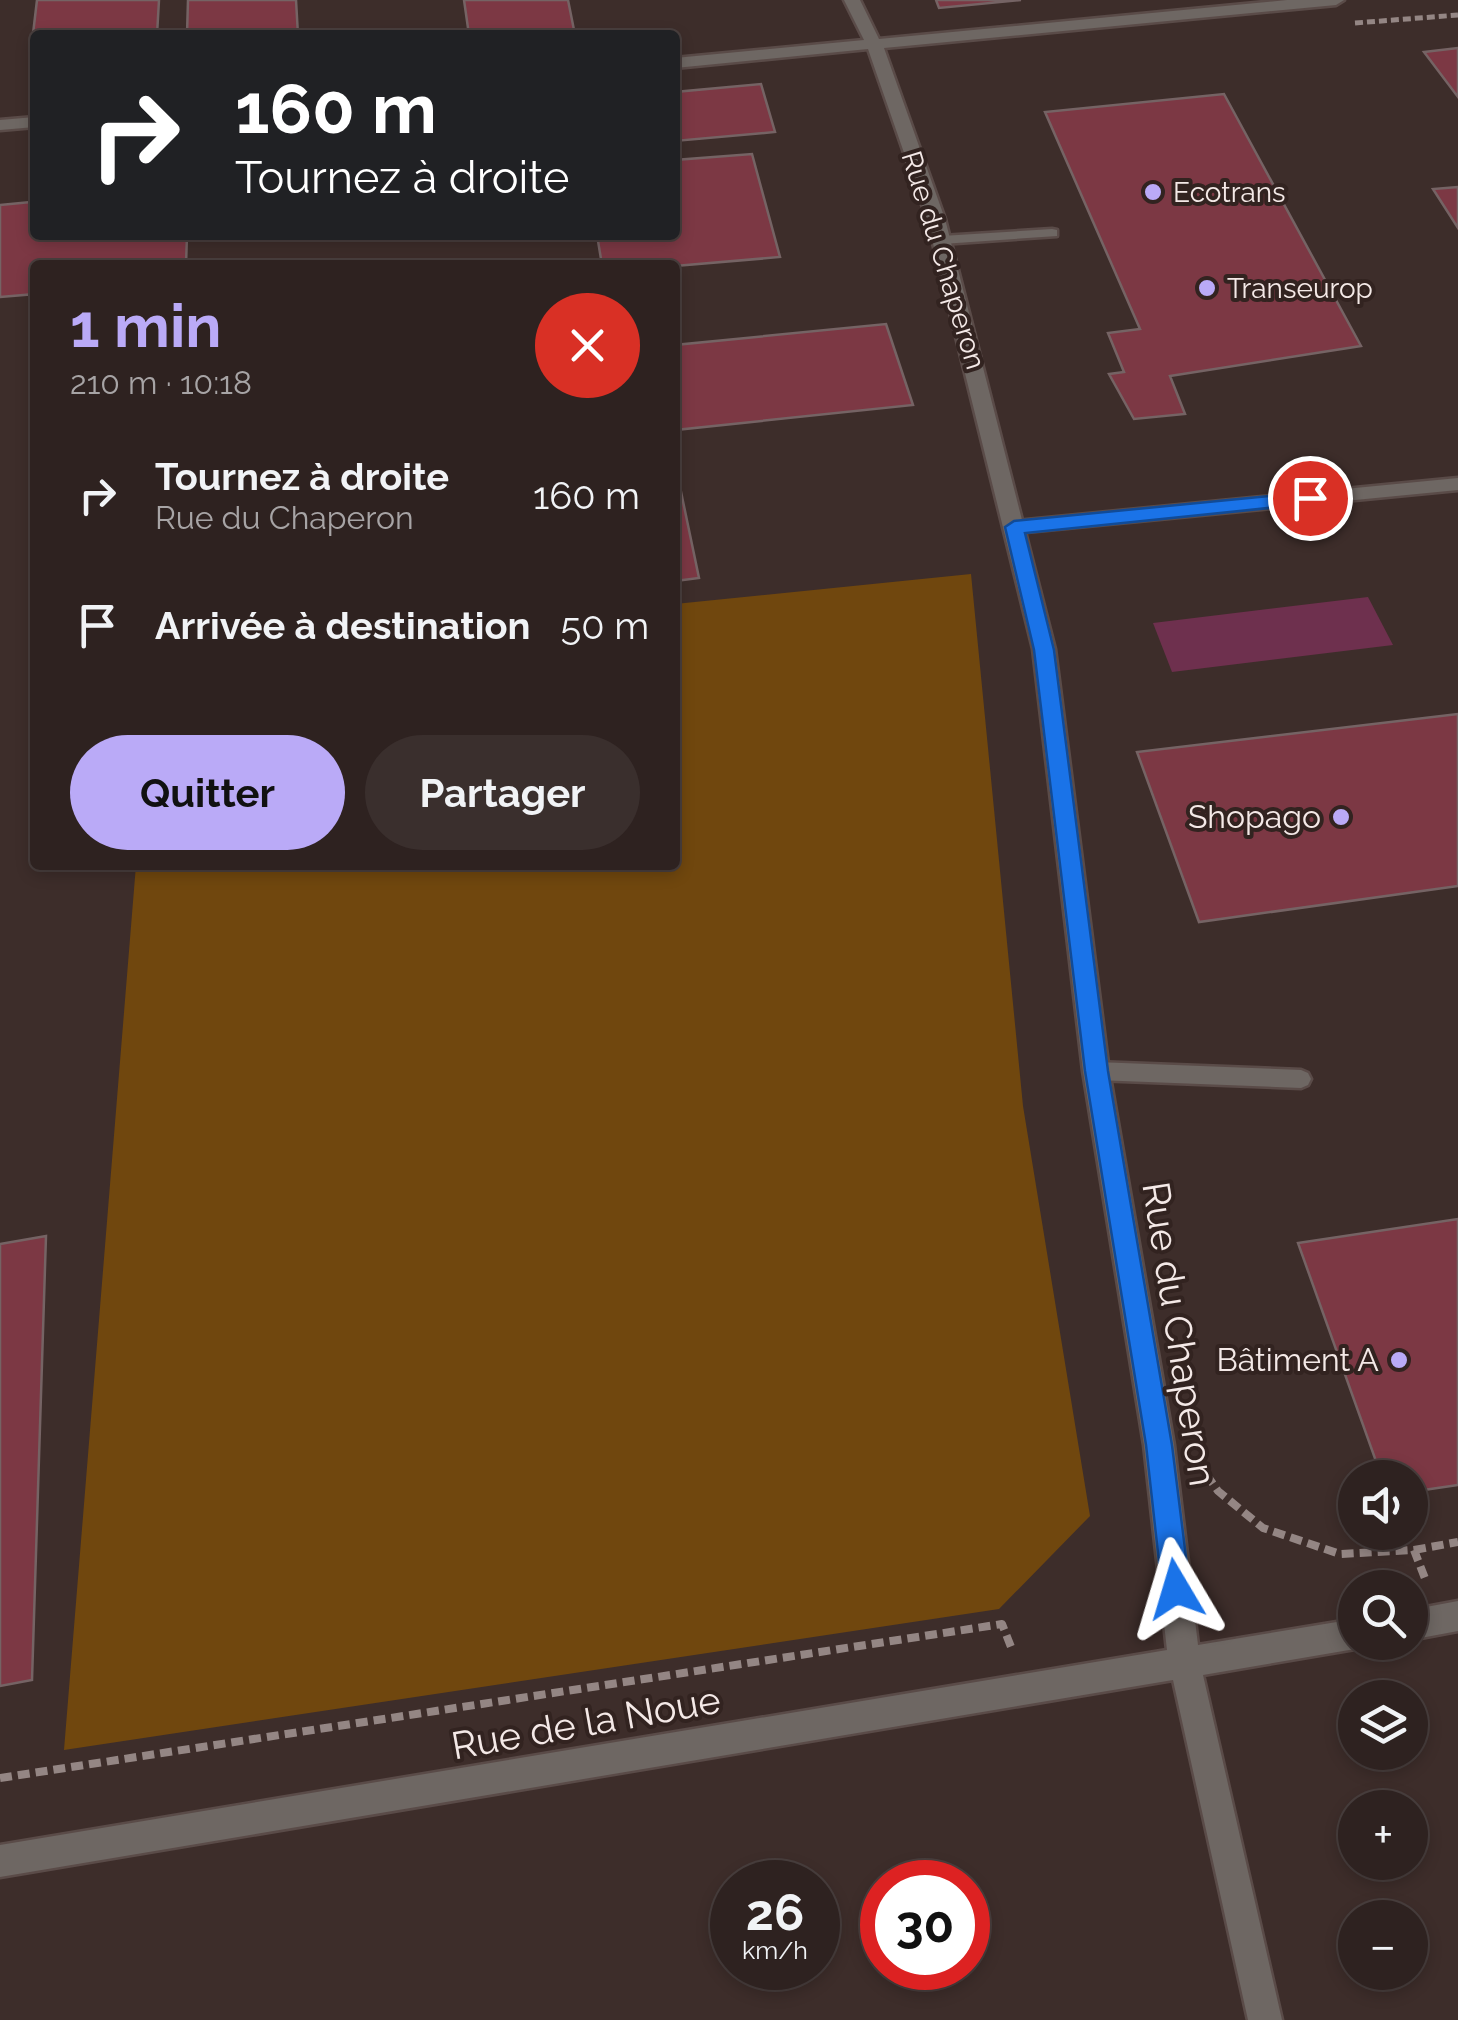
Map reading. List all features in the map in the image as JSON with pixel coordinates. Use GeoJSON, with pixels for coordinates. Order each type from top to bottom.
{"type":"FeatureCollection","features":[{"type":"Feature","properties":{"kind":"street","name":"Rue du Chaperon"},"geometry":{"type":"LineString","coordinates":[[852,0],[875,46],[942,240],[1044,650],[1096,1071],[1159,1445],[1184,1660],[1265,2020]]}},
{"type":"Feature","properties":{"kind":"street"},"geometry":{"type":"LineString","coordinates":[[680,63],[875,46],[1264,3],[1336,0]]}},
{"type":"Feature","properties":{"kind":"street"},"geometry":{"type":"LineString","coordinates":[[0,125],[30,122]]}},
{"type":"Feature","properties":{"kind":"street","name":"Rue de la Noue"},"geometry":{"type":"LineString","coordinates":[[0,1862],[1338,1637]]}},
{"type":"Feature","properties":{"kind":"lane"},"geometry":{"type":"LineString","coordinates":[[942,240],[1052,233]]}},
{"type":"Feature","properties":{"kind":"lane"},"geometry":{"type":"LineString","coordinates":[[1014,527],[1458,484]]}},
{"type":"Feature","properties":{"kind":"lane"},"geometry":{"type":"LineString","coordinates":[[1096,1071],[1301,1080]]}},
{"type":"Feature","properties":{"kind":"path"},"geometry":{"type":"LineString","coordinates":[[1159,1445],[1201,1450],[1205,1472],[1218,1491],[1263,1528],[1340,1554],[1414,1550],[1436,1620]]}},
{"type":"Feature","properties":{"kind":"path"},"geometry":{"type":"LineString","coordinates":[[1428,1547],[1458,1542]]}},
{"type":"Feature","properties":{"kind":"path"},"geometry":{"type":"LineString","coordinates":[[0,1778],[1002,1624],[1028,1689]]}},
{"type":"Feature","properties":{"kind":"shaded area"},"geometry":{"type":"Polygon","coordinates":[[[971,574],[1023,1106],[1090,1516],[999,1609],[64,1750],[136,870],[680,870],[680,603],[971,574]]]}},
{"type":"Feature","properties":{"kind":"shaded area"},"geometry":{"type":"Polygon","coordinates":[[[1368,597],[1393,645],[1172,672],[1153,623],[1368,597]]]}},
{"type":"Feature","properties":{"kind":"building"},"geometry":{"type":"Polygon","coordinates":[[[37,0],[159,0],[157,30],[33,30],[37,0]]]}},
{"type":"Feature","properties":{"kind":"building"},"geometry":{"type":"Polygon","coordinates":[[[188,0],[296,0],[298,30],[187,30],[188,0]]]}},
{"type":"Feature","properties":{"kind":"building"},"geometry":{"type":"Polygon","coordinates":[[[464,0],[568,0],[574,30],[468,30],[464,0]]]}},
{"type":"Feature","properties":{"kind":"building"},"geometry":{"type":"Polygon","coordinates":[[[936,0],[1021,0],[939,8],[936,0]]]}},
{"type":"Feature","properties":{"kind":"building"},"geometry":{"type":"Polygon","coordinates":[[[1458,48],[1458,97],[1424,52],[1458,48]]]}},
{"type":"Feature","properties":{"kind":"building"},"geometry":{"type":"Polygon","coordinates":[[[761,84],[775,132],[680,141],[680,92],[761,84]]]}},
{"type":"Feature","properties":{"kind":"building"},"geometry":{"type":"Polygon","coordinates":[[[1224,94],[1361,346],[1170,376],[1185,414],[1134,419],[1109,374],[1124,372],[1108,333],[1140,329],[1045,112],[1224,94]]]}},
{"type":"Feature","properties":{"kind":"building"},"geometry":{"type":"Polygon","coordinates":[[[752,154],[780,257],[680,266],[680,260],[601,260],[598,240],[680,240],[680,160],[752,154]]]}},
{"type":"Feature","properties":{"kind":"building"},"geometry":{"type":"Polygon","coordinates":[[[1458,187],[1458,228],[1433,189],[1458,187]]]}},
{"type":"Feature","properties":{"kind":"building"},"geometry":{"type":"Polygon","coordinates":[[[30,202],[30,240],[187,240],[186,260],[30,260],[30,294],[0,297],[0,205],[30,202]]]}},
{"type":"Feature","properties":{"kind":"building"},"geometry":{"type":"Polygon","coordinates":[[[886,324],[913,405],[680,429],[680,345],[886,324]]]}},
{"type":"Feature","properties":{"kind":"building"},"geometry":{"type":"Polygon","coordinates":[[[680,487],[699,578],[680,580],[680,487]]]}},
{"type":"Feature","properties":{"kind":"building"},"geometry":{"type":"Polygon","coordinates":[[[1458,714],[1458,886],[1199,922],[1137,752],[1458,714]]]}},
{"type":"Feature","properties":{"kind":"building","name":"Bâtiment A"},"geometry":{"type":"Polygon","coordinates":[[[1458,1219],[1458,1485],[1428,1489],[1428,1460],[1376,1460],[1298,1243],[1458,1219]]]}},
{"type":"Feature","properties":{"kind":"building"},"geometry":{"type":"Polygon","coordinates":[[[46,1236],[32,1680],[0,1686],[0,1244],[46,1236]]]}},
{"type":"Feature","properties":{"kind":"place","name":"Ecotrans"},"geometry":{"type":"Point","coordinates":[1153,192]}},
{"type":"Feature","properties":{"kind":"place","name":"Transeurop"},"geometry":{"type":"Point","coordinates":[1207,288]}},
{"type":"Feature","properties":{"kind":"place","name":"Shopago"},"geometry":{"type":"Point","coordinates":[1341,817]}},
{"type":"Feature","properties":{"kind":"place","name":"Bâtiment A"},"geometry":{"type":"Point","coordinates":[1399,1360]}},
{"type":"Feature","properties":{"kind":"route"},"geometry":{"type":"LineString","coordinates":[[1176,1589],[1159,1445],[1096,1071],[1044,650],[1014,527],[1310,498]]}}]}
